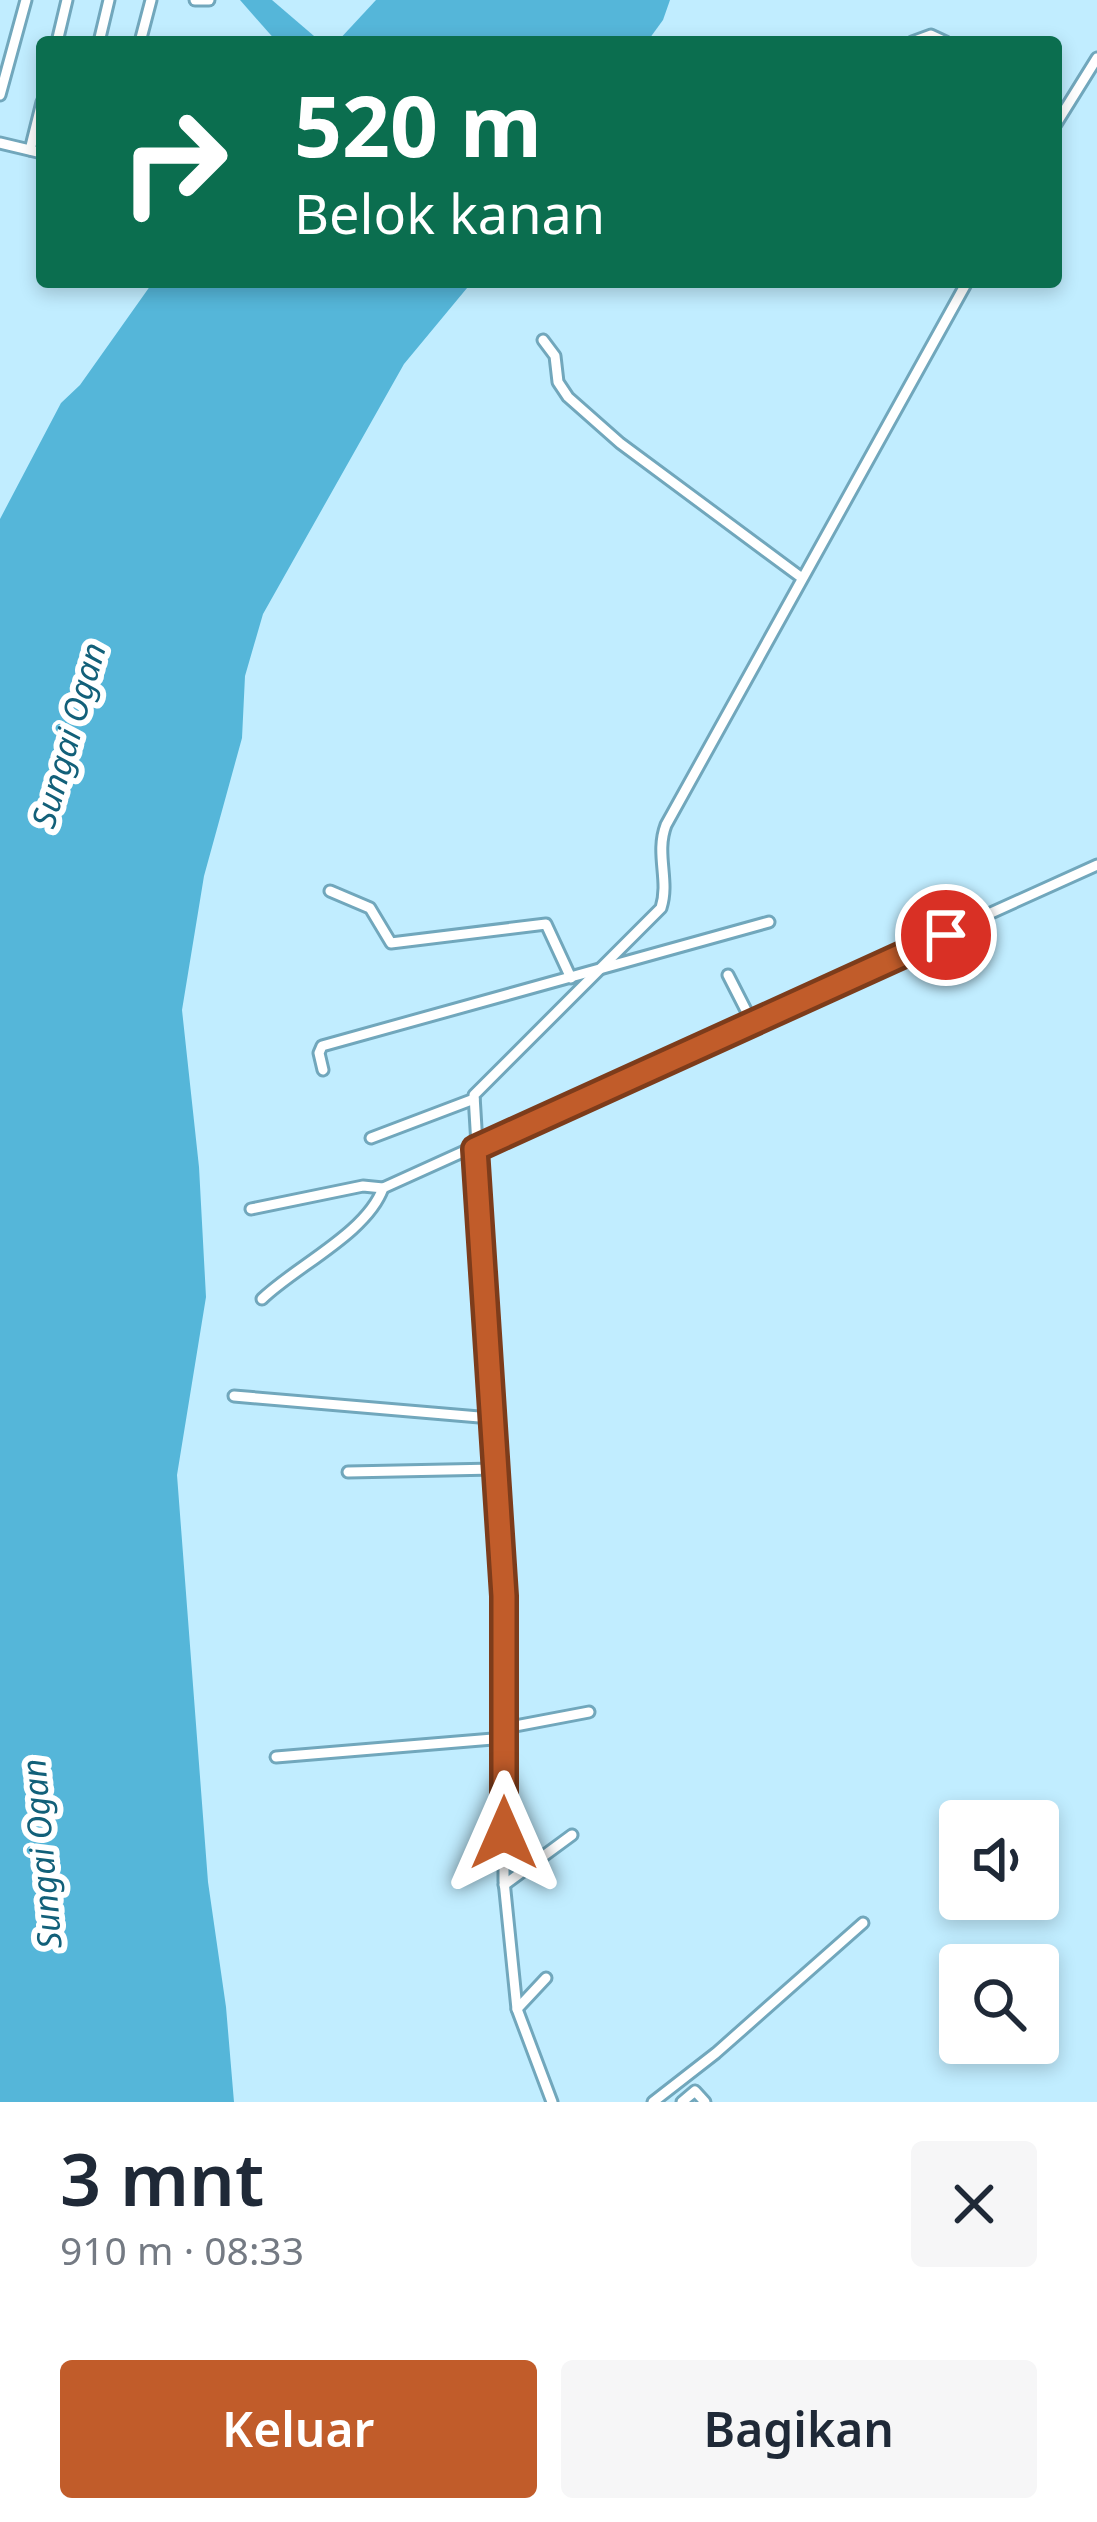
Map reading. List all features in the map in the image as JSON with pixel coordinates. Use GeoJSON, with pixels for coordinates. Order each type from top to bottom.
{"type":"FeatureCollection","features":[{"type":"Feature","properties":{"kind":"street"},"geometry":{"type":"LineString","coordinates":[[0,94],[26,0]]}},
{"type":"Feature","properties":{"kind":"street"},"geometry":{"type":"LineString","coordinates":[[58,36],[67,0]]}},
{"type":"Feature","properties":{"kind":"street"},"geometry":{"type":"LineString","coordinates":[[100,36],[109,0]]}},
{"type":"Feature","properties":{"kind":"street"},"geometry":{"type":"LineString","coordinates":[[142,36],[152,0]]}},
{"type":"Feature","properties":{"kind":"street"},"geometry":{"type":"LineString","coordinates":[[195,0],[209,0]]}},
{"type":"Feature","properties":{"kind":"street"},"geometry":{"type":"LineString","coordinates":[[1062,113],[1097,58]]}},
{"type":"Feature","properties":{"kind":"street"},"geometry":{"type":"LineString","coordinates":[[0,158],[2,143],[36,152]]}},
{"type":"Feature","properties":{"kind":"street"},"geometry":{"type":"LineString","coordinates":[[371,1138],[473,1103],[596,970],[662,908],[659,853],[663,832],[964,288]]}},
{"type":"Feature","properties":{"kind":"street"},"geometry":{"type":"LineString","coordinates":[[543,340],[555,356],[557,382],[568,397],[620,443],[802,578]]}},
{"type":"Feature","properties":{"kind":"street"},"geometry":{"type":"LineString","coordinates":[[251,1209],[363,1186],[383,1188],[1097,865]]}},
{"type":"Feature","properties":{"kind":"street"},"geometry":{"type":"LineString","coordinates":[[330,891],[374,913],[391,943],[546,924],[571,978]]}},
{"type":"Feature","properties":{"kind":"street"},"geometry":{"type":"LineString","coordinates":[[323,1070],[322,1046],[770,922]]}},
{"type":"Feature","properties":{"kind":"street"},"geometry":{"type":"LineString","coordinates":[[728,975],[750,1019]]}},
{"type":"Feature","properties":{"kind":"street"},"geometry":{"type":"LineString","coordinates":[[473,1103],[504,1596],[504,1886],[517,2009],[552,2102]]}},
{"type":"Feature","properties":{"kind":"street"},"geometry":{"type":"LineString","coordinates":[[262,1299],[376,1206],[383,1188]]}},
{"type":"Feature","properties":{"kind":"street"},"geometry":{"type":"LineString","coordinates":[[234,1396],[491,1418]]}},
{"type":"Feature","properties":{"kind":"street"},"geometry":{"type":"LineString","coordinates":[[348,1472],[495,1469]]}},
{"type":"Feature","properties":{"kind":"street"},"geometry":{"type":"LineString","coordinates":[[276,1757],[505,1733],[589,1712]]}},
{"type":"Feature","properties":{"kind":"street"},"geometry":{"type":"LineString","coordinates":[[504,1886],[572,1835]]}},
{"type":"Feature","properties":{"kind":"street"},"geometry":{"type":"LineString","coordinates":[[653,2102],[716,2054],[862,1923]]}},
{"type":"Feature","properties":{"kind":"street"},"geometry":{"type":"LineString","coordinates":[[517,2009],[546,1978]]}},
{"type":"Feature","properties":{"kind":"street"},"geometry":{"type":"LineString","coordinates":[[682,2102],[695,2091],[706,2102]]}},
{"type":"Feature","properties":{"kind":"water"},"geometry":{"type":"Polygon","coordinates":[[[240,0],[272,0],[314,36],[272,36],[240,0]]]}},
{"type":"Feature","properties":{"kind":"water"},"geometry":{"type":"Polygon","coordinates":[[[376,0],[670,0],[651,36],[343,36],[376,0]]]}},
{"type":"Feature","properties":{"kind":"water","name":"Sungai Ogan"},"geometry":{"type":"Polygon","coordinates":[[[149,288],[467,288],[404,364],[263,614],[245,676],[242,738],[204,876],[182,1010],[199,1167],[206,1297],[177,1475],[208,1882],[234,2102],[0,2102],[0,519],[61,403],[80,385],[149,288]]]}},
{"type":"Feature","properties":{"kind":"route"},"geometry":{"type":"LineString","coordinates":[[504,1833],[504,1596],[475,1149],[946,935]]}}]}
